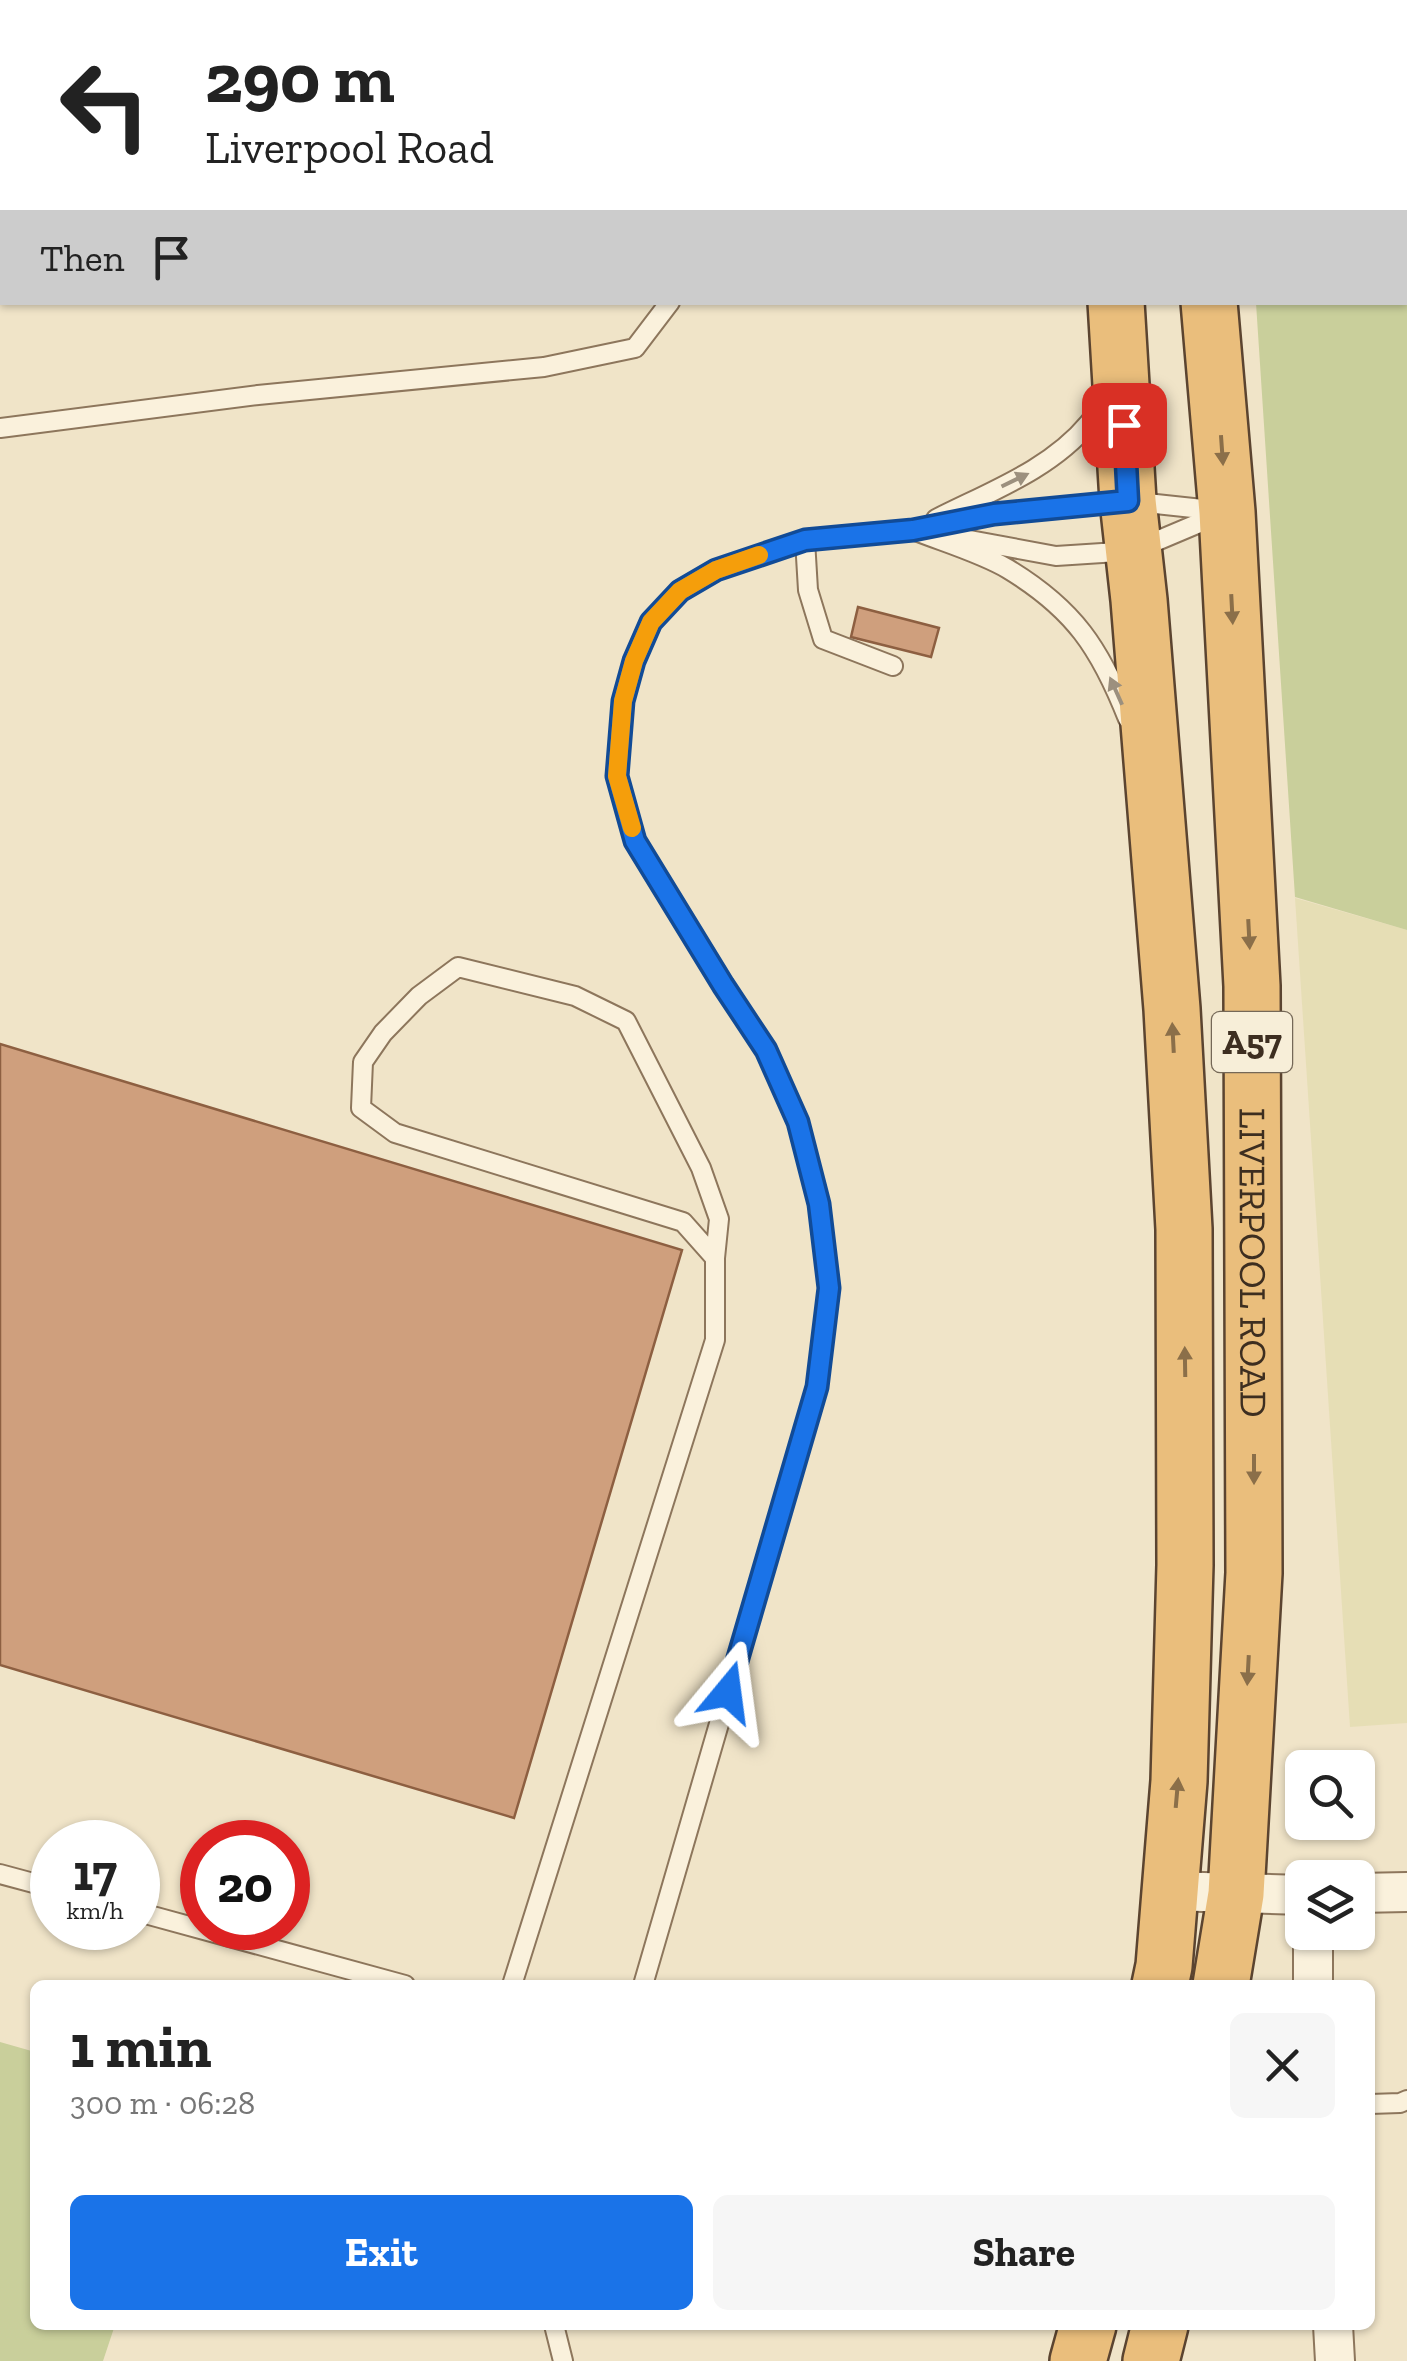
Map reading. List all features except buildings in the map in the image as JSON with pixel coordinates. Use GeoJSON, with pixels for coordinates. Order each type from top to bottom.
{"type":"FeatureCollection","features":[{"type":"Feature","properties":{"kind":"highway","name":"LIVERPOOL ROAD"},"geometry":{"type":"LineString","coordinates":[[1209,305],[1227,512],[1252,986],[1254,1573],[1236,1894],[1222,1980]]}},
{"type":"Feature","properties":{"kind":"highway","name":"A57"},"geometry":{"type":"LineString","coordinates":[[1118,324],[1172,1009],[1184,1229],[1186,1565],[1179,1781],[1161,1980]]}},
{"type":"Feature","properties":{"kind":"highway"},"geometry":{"type":"LineString","coordinates":[[1078,2361],[1087,2330]]}},
{"type":"Feature","properties":{"kind":"highway"},"geometry":{"type":"LineString","coordinates":[[1150,2361],[1159,2330]]}},
{"type":"Feature","properties":{"kind":"street"},"geometry":{"type":"LineString","coordinates":[[1169,1890],[1285,1895]]}},
{"type":"Feature","properties":{"kind":"street"},"geometry":{"type":"LineString","coordinates":[[1375,1893],[1407,1892]]}},
{"type":"Feature","properties":{"kind":"street"},"geometry":{"type":"LineString","coordinates":[[1313,1950],[1314,1980]]}},
{"type":"Feature","properties":{"kind":"street"},"geometry":{"type":"LineString","coordinates":[[1333,2330],[1336,2361]]}},
{"type":"Feature","properties":{"kind":"lane"},"geometry":{"type":"LineString","coordinates":[[0,428],[258,396],[544,367],[634,348],[668,305]]}},
{"type":"Feature","properties":{"kind":"lane"},"geometry":{"type":"LineString","coordinates":[[913,530],[1032,472],[1090,423],[1106,396],[1118,324]]}},
{"type":"Feature","properties":{"kind":"lane"},"geometry":{"type":"LineString","coordinates":[[644,1980],[817,1387],[829,1288],[819,1204],[798,1122],[766,1050],[635,841],[617,776],[623,701],[634,661],[651,622],[680,591],[716,570],[805,540],[913,530],[994,514],[1131,526],[1227,512]]}},
{"type":"Feature","properties":{"kind":"lane"},"geometry":{"type":"LineString","coordinates":[[913,530],[1056,556],[1131,526],[1227,512]]}},
{"type":"Feature","properties":{"kind":"lane"},"geometry":{"type":"LineString","coordinates":[[913,530],[1006,568],[1062,607],[1096,648],[1152,782]]}},
{"type":"Feature","properties":{"kind":"lane"},"geometry":{"type":"LineString","coordinates":[[805,540],[808,590],[823,639],[893,666]]}},
{"type":"Feature","properties":{"kind":"lane"},"geometry":{"type":"LineString","coordinates":[[514,1980],[716,1340],[715,1258],[719,1219],[701,1168],[626,1021],[575,996],[458,966],[419,996],[383,1033],[363,1062],[361,1108],[394,1133],[683,1222],[715,1258]]}},
{"type":"Feature","properties":{"kind":"lane"},"geometry":{"type":"LineString","coordinates":[[0,1874],[30,1882]]}},
{"type":"Feature","properties":{"kind":"lane"},"geometry":{"type":"LineString","coordinates":[[160,1918],[387,1980]]}},
{"type":"Feature","properties":{"kind":"lane"},"geometry":{"type":"LineString","coordinates":[[1375,2104],[1407,2100]]}},
{"type":"Feature","properties":{"kind":"lane"},"geometry":{"type":"LineString","coordinates":[[555,2330],[563,2361]]}},
{"type":"Feature","properties":{"kind":"shaded area"},"geometry":{"type":"Polygon","coordinates":[[[1295,898],[1407,930],[1407,1723],[1350,1727],[1295,898]]]}},
{"type":"Feature","properties":{"kind":"green space"},"geometry":{"type":"Polygon","coordinates":[[[1256,305],[1407,305],[1407,930],[1295,897],[1256,305]]]}},
{"type":"Feature","properties":{"kind":"green space"},"geometry":{"type":"Polygon","coordinates":[[[0,2042],[30,2051],[30,2330],[113,2330],[103,2361],[0,2361],[0,2042]]]}},
{"type":"Feature","properties":{"kind":"slow traffic"},"geometry":{"type":"LineString","coordinates":[[632,828],[617,776],[623,701],[651,622],[680,591],[716,570],[759,555]]}},
{"type":"Feature","properties":{"kind":"route"},"geometry":{"type":"LineString","coordinates":[[728,1692],[817,1387],[829,1288],[819,1204],[798,1122],[766,1050],[635,841],[617,776],[623,701],[634,661],[651,622],[680,591],[716,570],[805,540],[913,530],[994,514],[1128,501],[1124,425]]}}]}
